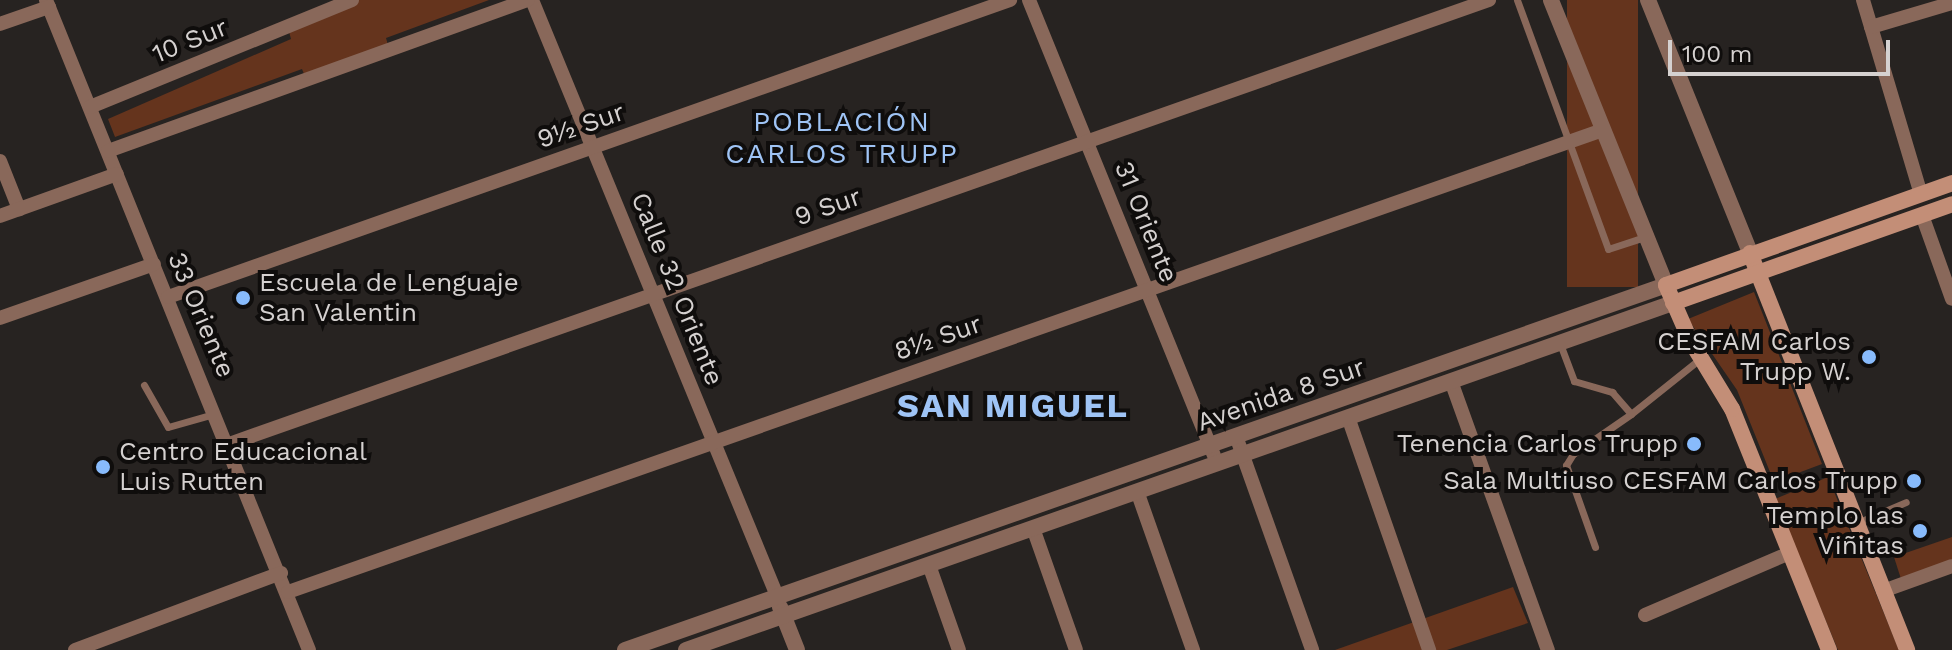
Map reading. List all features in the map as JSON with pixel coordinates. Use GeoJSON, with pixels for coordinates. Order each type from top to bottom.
{"type":"FeatureCollection","features":[{"type":"Feature","properties":{"kind":"main road","name":"Avenida 8 Sur"},"geometry":{"type":"LineString","coordinates":[[1666,285],[1952,183]]}},
{"type":"Feature","properties":{"kind":"main road","name":"Avenida 8 Sur"},"geometry":{"type":"LineString","coordinates":[[1673,303],[1952,204]]}},
{"type":"Feature","properties":{"kind":"main road"},"geometry":{"type":"LineString","coordinates":[[1750,253],[1907,650]]}},
{"type":"Feature","properties":{"kind":"main road"},"geometry":{"type":"LineString","coordinates":[[1666,285],[1701,358],[1732,409],[1829,650]]}},
{"type":"Feature","properties":{"kind":"street","name":"10 Sur"},"geometry":{"type":"LineString","coordinates":[[90,107],[352,0]]}},
{"type":"Feature","properties":{"kind":"street","name":"Calle 32 Oriente"},"geometry":{"type":"LineString","coordinates":[[530,0],[777,596]]}},
{"type":"Feature","properties":{"kind":"street"},"geometry":{"type":"LineString","coordinates":[[108,151],[530,0]]}},
{"type":"Feature","properties":{"kind":"street","name":"9½ Sur"},"geometry":{"type":"LineString","coordinates":[[168,297],[1010,0]]}},
{"type":"Feature","properties":{"kind":"street","name":"31 Oriente"},"geometry":{"type":"LineString","coordinates":[[1029,0],[1217,463]]}},
{"type":"Feature","properties":{"kind":"street","name":"9 Sur"},"geometry":{"type":"LineString","coordinates":[[229,444],[1489,0]]}},
{"type":"Feature","properties":{"kind":"street"},"geometry":{"type":"LineString","coordinates":[[1551,0],[1666,285]]}},
{"type":"Feature","properties":{"kind":"street"},"geometry":{"type":"LineString","coordinates":[[1648,0],[1750,253]]}},
{"type":"Feature","properties":{"kind":"street"},"geometry":{"type":"LineString","coordinates":[[1863,0],[1921,194]]}},
{"type":"Feature","properties":{"kind":"street","name":"33 Oriente"},"geometry":{"type":"LineString","coordinates":[[48,3],[229,444],[309,650]]}},
{"type":"Feature","properties":{"kind":"street"},"geometry":{"type":"LineString","coordinates":[[0,24],[48,3]]}},
{"type":"Feature","properties":{"kind":"street"},"geometry":{"type":"LineString","coordinates":[[1871,27],[1952,3]]}},
{"type":"Feature","properties":{"kind":"street","name":"8½ Sur"},"geometry":{"type":"LineString","coordinates":[[288,592],[1603,130]]}},
{"type":"Feature","properties":{"kind":"street"},"geometry":{"type":"LineString","coordinates":[[0,161],[19,209]]}},
{"type":"Feature","properties":{"kind":"street"},"geometry":{"type":"LineString","coordinates":[[0,216],[117,174]]}},
{"type":"Feature","properties":{"kind":"street"},"geometry":{"type":"LineString","coordinates":[[1922,215],[1952,299]]}},
{"type":"Feature","properties":{"kind":"street"},"geometry":{"type":"LineString","coordinates":[[0,318],[154,264]]}},
{"type":"Feature","properties":{"kind":"street","name":"Avenida 8 Sur"},"geometry":{"type":"LineString","coordinates":[[625,650],[1666,285]]}},
{"type":"Feature","properties":{"kind":"street","name":"Avenida 8 Sur"},"geometry":{"type":"LineString","coordinates":[[686,650],[1673,303]]}},
{"type":"Feature","properties":{"kind":"street"},"geometry":{"type":"LineString","coordinates":[[1451,381],[1548,650]]}},
{"type":"Feature","properties":{"kind":"street"},"geometry":{"type":"LineString","coordinates":[[1348,417],[1429,650]]}},
{"type":"Feature","properties":{"kind":"street"},"geometry":{"type":"LineString","coordinates":[[1236,436],[1312,650]]}},
{"type":"Feature","properties":{"kind":"street"},"geometry":{"type":"LineString","coordinates":[[1137,491],[1193,650]]}},
{"type":"Feature","properties":{"kind":"street"},"geometry":{"type":"LineString","coordinates":[[1033,528],[1076,650]]}},
{"type":"Feature","properties":{"kind":"street"},"geometry":{"type":"LineString","coordinates":[[1645,615],[1790,553]]}},
{"type":"Feature","properties":{"kind":"street"},"geometry":{"type":"LineString","coordinates":[[929,565],[959,650]]}},
{"type":"Feature","properties":{"kind":"street"},"geometry":{"type":"LineString","coordinates":[[1883,591],[1952,566]]}},
{"type":"Feature","properties":{"kind":"street"},"geometry":{"type":"LineString","coordinates":[[75,650],[281,573]]}},
{"type":"Feature","properties":{"kind":"street"},"geometry":{"type":"LineString","coordinates":[[777,596],[797,650]]}},
{"type":"Feature","properties":{"kind":"lane"},"geometry":{"type":"LineString","coordinates":[[1517,0],[1608,249],[1646,236]]}},
{"type":"Feature","properties":{"kind":"lane"},"geometry":{"type":"LineString","coordinates":[[1553,324],[1574,381],[1612,392],[1631,414]]}},
{"type":"Feature","properties":{"kind":"lane"},"geometry":{"type":"LineString","coordinates":[[1595,547],[1566,465],[1573,454],[1631,414],[1701,358]]}},
{"type":"Feature","properties":{"kind":"lane"},"geometry":{"type":"LineString","coordinates":[[144,385],[168,427],[216,413]]}},
{"type":"Feature","properties":{"kind":"lane"},"geometry":{"type":"LineString","coordinates":[[1856,523],[1906,502]]}},
{"type":"Feature","properties":{"kind":"shaded area"},"geometry":{"type":"Polygon","coordinates":[[[352,0],[489,0],[386,38],[388,45],[306,79],[302,69],[115,137],[108,119],[291,39],[288,28],[352,0]]]}},
{"type":"Feature","properties":{"kind":"shaded area"},"geometry":{"type":"Polygon","coordinates":[[[1567,0],[1638,0],[1638,287],[1567,287],[1567,0]]]}},
{"type":"Feature","properties":{"kind":"shaded area"},"geometry":{"type":"Polygon","coordinates":[[[1754,292],[1822,464],[1774,482],[1737,390],[1688,319],[1754,292]]]}},
{"type":"Feature","properties":{"kind":"shaded area"},"geometry":{"type":"Polygon","coordinates":[[[1828,477],[1899,650],[1838,650],[1775,499],[1828,477]]]}},
{"type":"Feature","properties":{"kind":"shaded area"},"geometry":{"type":"Polygon","coordinates":[[[1952,537],[1952,562],[1901,579],[1894,557],[1952,537]]]}},
{"type":"Feature","properties":{"kind":"shaded area"},"geometry":{"type":"Polygon","coordinates":[[[1513,587],[1528,623],[1447,650],[1335,650],[1513,587]]]}},
{"type":"Feature","properties":{"kind":"place","name":"Escuela de Lenguaje San Valentin"},"geometry":{"type":"Point","coordinates":[243,298]}},
{"type":"Feature","properties":{"kind":"place","name":"CESFAM Carlos Trupp W."},"geometry":{"type":"Point","coordinates":[1869,357]}},
{"type":"Feature","properties":{"kind":"place","name":"Tenencia Carlos Trupp"},"geometry":{"type":"Point","coordinates":[1694,444]}},
{"type":"Feature","properties":{"kind":"place","name":"Centro Educacional Luis Rutten"},"geometry":{"type":"Point","coordinates":[103,467]}},
{"type":"Feature","properties":{"kind":"place","name":"Sala Multiuso CESFAM Carlos Trupp"},"geometry":{"type":"Point","coordinates":[1914,481]}},
{"type":"Feature","properties":{"kind":"place","name":"Templo las Viñitas"},"geometry":{"type":"Point","coordinates":[1920,531]}},
{"type":"Feature","properties":{"kind":"district","name":"POBLACIÓN CARLOS TRUPP"},"geometry":{"type":"Point","coordinates":[842,138]}},
{"type":"Feature","properties":{"kind":"district","name":"SAN MIGUEL"},"geometry":{"type":"Point","coordinates":[1013,406]}}]}
